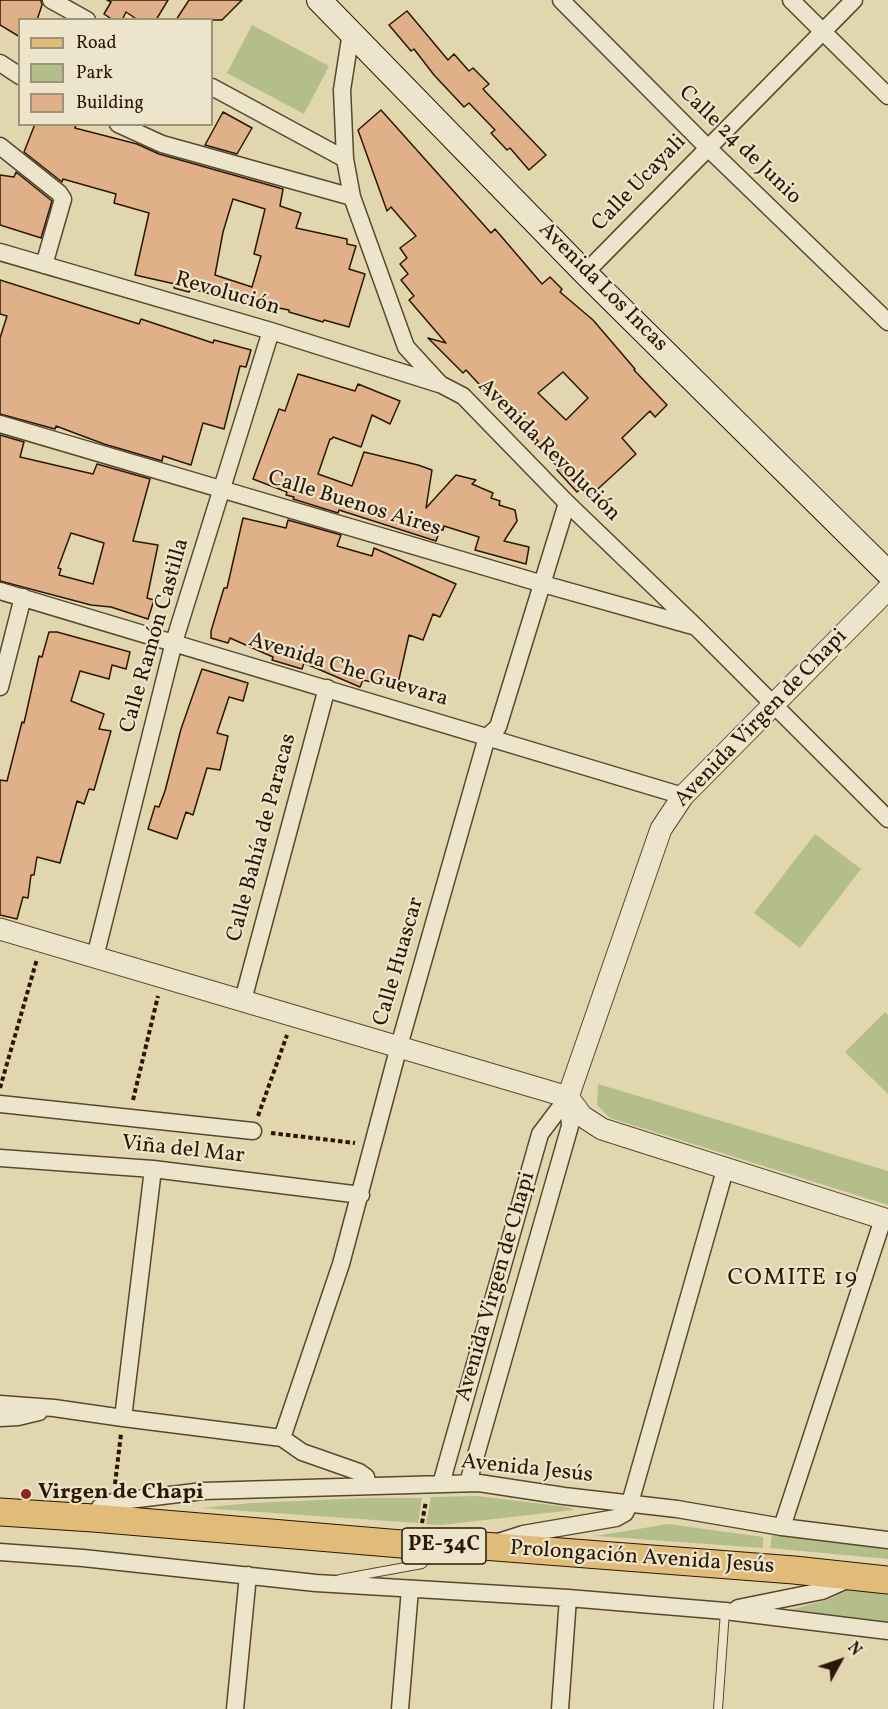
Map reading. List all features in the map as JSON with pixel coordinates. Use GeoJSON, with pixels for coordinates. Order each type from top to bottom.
{"type":"FeatureCollection","features":[{"type":"Feature","properties":{"kind":"main road","name":"Avenida Los Incas"},"geometry":{"type":"LineString","coordinates":[[319,0],[585,273],[888,573]]}},
{"type":"Feature","properties":{"kind":"main road","name":"Prolongación Avenida Jesús"},"geometry":{"type":"LineString","coordinates":[[0,1512],[103,1510],[429,1538],[483,1546],[888,1580]]}},
{"type":"Feature","properties":{"kind":"street"},"geometry":{"type":"LineString","coordinates":[[51,0],[83,18]]}},
{"type":"Feature","properties":{"kind":"street","name":"Calle 24 de Junio"},"geometry":{"type":"LineString","coordinates":[[561,0],[707,147],[888,322]]}},
{"type":"Feature","properties":{"kind":"street"},"geometry":{"type":"LineString","coordinates":[[791,0],[888,96]]}},
{"type":"Feature","properties":{"kind":"street","name":"Calle Ucayali"},"geometry":{"type":"LineString","coordinates":[[585,273],[854,0]]}},
{"type":"Feature","properties":{"kind":"street","name":"Avenida Revolución"},"geometry":{"type":"LineString","coordinates":[[351,32],[342,90],[345,159],[352,196],[406,347],[440,384],[464,396],[567,502],[888,819]]}},
{"type":"Feature","properties":{"kind":"street"},"geometry":{"type":"LineString","coordinates":[[0,63],[18,75]]}},
{"type":"Feature","properties":{"kind":"street"},"geometry":{"type":"LineString","coordinates":[[213,88],[345,159]]}},
{"type":"Feature","properties":{"kind":"street"},"geometry":{"type":"LineString","coordinates":[[122,126],[162,144],[352,196]]}},
{"type":"Feature","properties":{"kind":"street"},"geometry":{"type":"LineString","coordinates":[[0,146],[59,193],[63,199],[44,265]]}},
{"type":"Feature","properties":{"kind":"street","name":"Revolución"},"geometry":{"type":"LineString","coordinates":[[0,252],[271,331],[440,384]]}},
{"type":"Feature","properties":{"kind":"street","name":"Calle Ramón Castilla"},"geometry":{"type":"LineString","coordinates":[[95,957],[174,642],[271,331]]}},
{"type":"Feature","properties":{"kind":"street","name":"Calle Buenos Aires"},"geometry":{"type":"LineString","coordinates":[[0,424],[696,627]]}},
{"type":"Feature","properties":{"kind":"street","name":"Calle Huascar"},"geometry":{"type":"LineString","coordinates":[[282,1438],[341,1264],[399,1046],[487,737],[498,727],[567,502]]}},
{"type":"Feature","properties":{"kind":"street","name":"Avenida Virgen de Chapi"},"geometry":{"type":"LineString","coordinates":[[441,1485],[540,1134],[568,1097],[661,829],[683,796],[888,589]]}},
{"type":"Feature","properties":{"kind":"street","name":"Avenida Che Guevara"},"geometry":{"type":"LineString","coordinates":[[0,591],[683,796]]}},
{"type":"Feature","properties":{"kind":"street"},"geometry":{"type":"LineString","coordinates":[[0,687],[23,597]]}},
{"type":"Feature","properties":{"kind":"street","name":"Calle Bahía de Paracas"},"geometry":{"type":"LineString","coordinates":[[243,1000],[327,688]]}},
{"type":"Feature","properties":{"kind":"street"},"geometry":{"type":"LineString","coordinates":[[0,929],[568,1097],[582,1116],[602,1129],[725,1170],[886,1219],[782,1527]]}},
{"type":"Feature","properties":{"kind":"street","name":"Avenida Virgen de Chapi"},"geometry":{"type":"LineString","coordinates":[[468,1483],[570,1126],[568,1097]]}},
{"type":"Feature","properties":{"kind":"street"},"geometry":{"type":"LineString","coordinates":[[0,1104],[253,1131]]}},
{"type":"Feature","properties":{"kind":"street","name":"Viña del Mar"},"geometry":{"type":"LineString","coordinates":[[0,1158],[153,1169],[361,1195]]}},
{"type":"Feature","properties":{"kind":"street"},"geometry":{"type":"LineString","coordinates":[[123,1418],[153,1169]]}},
{"type":"Feature","properties":{"kind":"street"},"geometry":{"type":"LineString","coordinates":[[483,1546],[523,1534],[616,1518],[625,1513],[630,1503],[725,1170]]}},
{"type":"Feature","properties":{"kind":"street"},"geometry":{"type":"LineString","coordinates":[[0,1404],[54,1408],[282,1438],[302,1452],[358,1472],[366,1477],[368,1485]]}},
{"type":"Feature","properties":{"kind":"street"},"geometry":{"type":"LineString","coordinates":[[0,1418],[18,1417],[54,1408]]}},
{"type":"Feature","properties":{"kind":"street","name":"Avenida Jesús"},"geometry":{"type":"LineString","coordinates":[[103,1510],[203,1491],[468,1483],[677,1509],[782,1527],[888,1540]]}},
{"type":"Feature","properties":{"kind":"street"},"geometry":{"type":"LineString","coordinates":[[0,1552],[83,1558],[316,1583],[568,1598],[725,1611],[888,1631]]}},
{"type":"Feature","properties":{"kind":"street"},"geometry":{"type":"LineString","coordinates":[[235,1709],[248,1575]]}},
{"type":"Feature","properties":{"kind":"street"},"geometry":{"type":"LineString","coordinates":[[725,1611],[822,1591],[856,1576]]}},
{"type":"Feature","properties":{"kind":"street"},"geometry":{"type":"LineString","coordinates":[[400,1709],[410,1589]]}},
{"type":"Feature","properties":{"kind":"street"},"geometry":{"type":"LineString","coordinates":[[560,1709],[568,1598]]}},
{"type":"Feature","properties":{"kind":"lane"},"geometry":{"type":"LineString","coordinates":[[316,1583],[422,1564],[429,1538]]}},
{"type":"Feature","properties":{"kind":"lane"},"geometry":{"type":"LineString","coordinates":[[717,1709],[725,1611]]}},
{"type":"Feature","properties":{"kind":"path"},"geometry":{"type":"LineString","coordinates":[[0,1089],[42,941]]}},
{"type":"Feature","properties":{"kind":"path"},"geometry":{"type":"LineString","coordinates":[[129,1118],[162,976]]}},
{"type":"Feature","properties":{"kind":"path"},"geometry":{"type":"LineString","coordinates":[[294,1016],[253,1131],[374,1145]]}},
{"type":"Feature","properties":{"kind":"path"},"geometry":{"type":"LineString","coordinates":[[103,1510],[123,1418]]}},
{"type":"Feature","properties":{"kind":"path"},"geometry":{"type":"LineString","coordinates":[[426,1495],[429,1538]]}},
{"type":"Feature","properties":{"kind":"green space"},"geometry":{"type":"Polygon","coordinates":[[[252,25],[329,66],[304,114],[227,73],[252,25]]]}},
{"type":"Feature","properties":{"kind":"green space"},"geometry":{"type":"Polygon","coordinates":[[[815,834],[861,869],[800,948],[754,913],[815,834]]]}},
{"type":"Feature","properties":{"kind":"green space"},"geometry":{"type":"Polygon","coordinates":[[[885,1012],[888,1015],[888,1094],[845,1052],[885,1012]]]}},
{"type":"Feature","properties":{"kind":"green space"},"geometry":{"type":"Polygon","coordinates":[[[598,1084],[888,1171],[888,1205],[610,1118],[597,1105],[598,1084]]]}},
{"type":"Feature","properties":{"kind":"green space"},"geometry":{"type":"Polygon","coordinates":[[[477,1496],[568,1507],[574,1510],[441,1525],[426,1524],[431,1497],[477,1496]]]}},
{"type":"Feature","properties":{"kind":"green space"},"geometry":{"type":"Polygon","coordinates":[[[422,1498],[418,1523],[201,1508],[252,1503],[422,1498]]]}},
{"type":"Feature","properties":{"kind":"green space"},"geometry":{"type":"Polygon","coordinates":[[[668,1524],[763,1537],[763,1548],[596,1536],[668,1524]]]}},
{"type":"Feature","properties":{"kind":"green space"},"geometry":{"type":"Polygon","coordinates":[[[772,1534],[888,1548],[888,1559],[770,1548],[772,1534]]]}},
{"type":"Feature","properties":{"kind":"green space"},"geometry":{"type":"Polygon","coordinates":[[[855,1587],[888,1591],[888,1622],[842,1619],[789,1610],[827,1600],[855,1587]]]}},
{"type":"Feature","properties":{"kind":"building"},"geometry":{"type":"Polygon","coordinates":[[[0,0],[41,0],[42,5],[38,18],[18,18],[18,36],[0,25],[0,0]]]}},
{"type":"Feature","properties":{"kind":"building"},"geometry":{"type":"Polygon","coordinates":[[[107,0],[168,0],[157,18],[135,18],[126,12],[123,18],[110,18],[104,14],[111,2],[107,0]]]}},
{"type":"Feature","properties":{"kind":"building"},"geometry":{"type":"Polygon","coordinates":[[[189,0],[242,0],[222,20],[177,18],[189,0]]]}},
{"type":"Feature","properties":{"kind":"building"},"geometry":{"type":"Polygon","coordinates":[[[407,11],[448,60],[454,54],[469,71],[473,68],[489,84],[483,89],[546,155],[529,170],[510,148],[507,150],[491,133],[495,130],[469,103],[464,107],[434,75],[414,49],[411,51],[389,25],[407,11]]]}},
{"type":"Feature","properties":{"kind":"building"},"geometry":{"type":"Polygon","coordinates":[[[381,110],[491,233],[495,229],[542,284],[550,277],[562,289],[560,292],[593,320],[634,370],[667,405],[655,417],[650,411],[622,438],[636,454],[588,498],[581,489],[577,492],[557,470],[559,468],[535,444],[538,441],[492,393],[489,395],[466,370],[463,373],[428,338],[446,343],[409,300],[414,296],[401,280],[408,274],[400,264],[407,258],[400,248],[416,236],[391,207],[387,211],[358,130],[381,110]],[[563,372],[538,393],[566,420],[588,398],[563,372]]]}},
{"type":"Feature","properties":{"kind":"building"},"geometry":{"type":"Polygon","coordinates":[[[223,112],[252,128],[237,154],[205,145],[223,112]]]}},
{"type":"Feature","properties":{"kind":"building"},"geometry":{"type":"Polygon","coordinates":[[[34,126],[76,126],[75,128],[137,144],[159,154],[283,189],[280,206],[301,213],[296,228],[347,239],[347,244],[356,246],[349,269],[365,274],[349,327],[211,292],[211,294],[191,289],[189,292],[174,288],[175,284],[135,275],[149,213],[114,203],[116,194],[63,179],[62,182],[24,152],[34,126]],[[233,199],[223,232],[215,275],[252,287],[261,256],[254,254],[265,209],[233,199]]]}},
{"type":"Feature","properties":{"kind":"building"},"geometry":{"type":"Polygon","coordinates":[[[16,172],[52,201],[41,238],[0,225],[0,175],[14,177],[16,172]]]}},
{"type":"Feature","properties":{"kind":"building"},"geometry":{"type":"Polygon","coordinates":[[[0,280],[139,324],[141,319],[213,343],[214,340],[251,350],[246,367],[240,366],[224,429],[203,423],[191,465],[163,456],[162,461],[104,444],[56,426],[55,429],[0,414],[0,338],[7,316],[0,314],[0,280]]]}},
{"type":"Feature","properties":{"kind":"building"},"geometry":{"type":"Polygon","coordinates":[[[298,374],[355,391],[358,384],[400,401],[390,424],[372,415],[361,447],[333,437],[330,439],[318,474],[352,486],[364,452],[418,465],[432,470],[426,508],[456,475],[476,480],[472,484],[493,493],[491,498],[500,501],[499,505],[515,510],[517,521],[504,541],[529,547],[526,564],[475,550],[479,537],[444,526],[436,541],[339,510],[338,513],[293,499],[294,497],[286,495],[287,492],[253,479],[279,409],[285,411],[298,374]]]}},
{"type":"Feature","properties":{"kind":"building"},"geometry":{"type":"Polygon","coordinates":[[[0,435],[24,442],[20,457],[93,474],[97,464],[150,479],[133,541],[158,545],[147,598],[154,600],[148,619],[111,607],[91,605],[0,581],[0,435]],[[71,533],[58,568],[61,569],[59,575],[93,584],[104,543],[71,533]]]}},
{"type":"Feature","properties":{"kind":"building"},"geometry":{"type":"Polygon","coordinates":[[[243,518],[286,528],[288,520],[341,535],[337,546],[372,556],[374,548],[456,584],[440,617],[433,614],[423,640],[409,635],[397,688],[363,680],[360,687],[304,663],[302,669],[272,660],[273,657],[230,638],[228,643],[211,638],[224,588],[227,588],[243,518]]]}},
{"type":"Feature","properties":{"kind":"building"},"geometry":{"type":"Polygon","coordinates":[[[49,632],[57,632],[130,652],[126,669],[112,665],[109,679],[80,671],[71,701],[104,714],[99,729],[111,731],[94,790],[89,789],[84,804],[77,801],[60,863],[37,857],[34,875],[31,875],[28,898],[23,897],[17,919],[0,915],[0,780],[7,781],[22,722],[24,723],[39,656],[42,657],[49,632]]]}},
{"type":"Feature","properties":{"kind":"building"},"geometry":{"type":"Polygon","coordinates":[[[202,669],[248,683],[243,701],[229,697],[217,733],[228,736],[220,770],[207,768],[193,815],[186,812],[177,839],[148,829],[155,806],[159,807],[165,791],[181,729],[202,669]]]}},
{"type":"Feature","properties":{"kind":"place","name":"Virgen de Chapi"},"geometry":{"type":"Point","coordinates":[26,1494]}},
{"type":"Feature","properties":{"kind":"district","name":"COMITE 19"},"geometry":{"type":"Point","coordinates":[793,1280]}}]}
